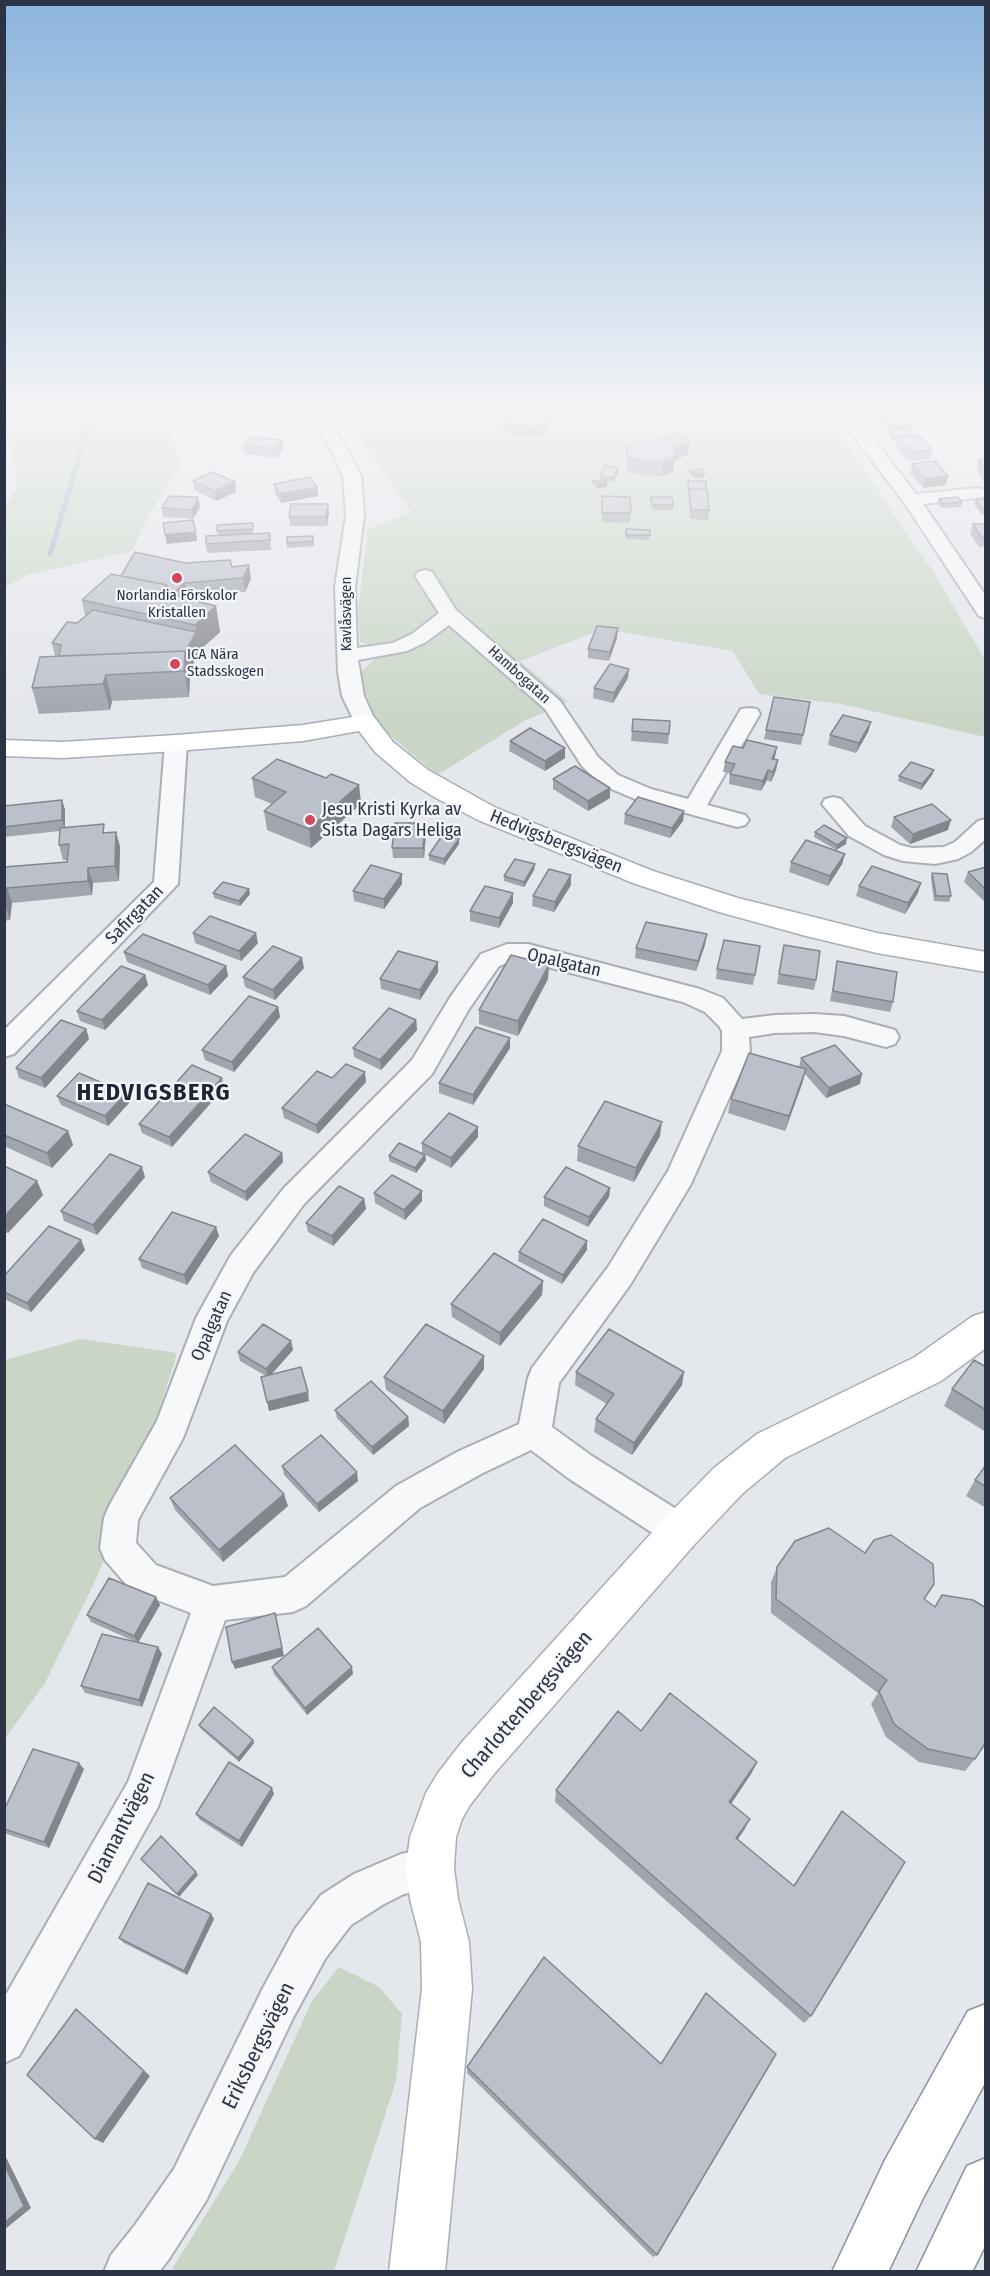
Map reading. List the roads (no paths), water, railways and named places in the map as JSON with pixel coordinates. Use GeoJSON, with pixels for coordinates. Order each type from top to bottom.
{"type":"FeatureCollection","features":[{"type":"Feature","properties":{"kind":"main road"},"geometry":{"type":"LineString","coordinates":[[4,748],[62,750],[176,743],[303,733],[365,722]]}},
{"type":"Feature","properties":{"kind":"main road","name":"Hedvigsbergsvägen"},"geometry":{"type":"LineString","coordinates":[[365,722],[384,747],[419,776],[445,792],[487,814],[643,877],[729,905],[816,928],[877,943],[986,962]]}},
{"type":"Feature","properties":{"kind":"main road","name":"Charlottenbergsvägen"},"geometry":{"type":"LineString","coordinates":[[417,2271],[447,1989],[445,1942],[434,1899],[430,1868],[433,1837],[442,1809],[454,1789],[478,1758],[680,1531],[728,1481],[771,1446],[928,1369],[986,1327]]}},
{"type":"Feature","properties":{"kind":"main road"},"geometry":{"type":"LineString","coordinates":[[859,2271],[904,2179],[986,2029]]}},
{"type":"Feature","properties":{"kind":"main road"},"geometry":{"type":"LineString","coordinates":[[943,2271],[986,2185]]}},
{"type":"Feature","properties":{"kind":"street","name":"Kavlåsvägen"},"geometry":{"type":"LineString","coordinates":[[355,513],[345,587],[347,655],[353,696],[365,722]]}},
{"type":"Feature","properties":{"kind":"street"},"geometry":{"type":"LineString","coordinates":[[920,513],[958,567],[986,612]]}},
{"type":"Feature","properties":{"kind":"street","name":"Hambogatan"},"geometry":{"type":"LineString","coordinates":[[425,576],[449,614],[553,705],[590,761],[610,780],[643,794],[737,820]]}},
{"type":"Feature","properties":{"kind":"street"},"geometry":{"type":"LineString","coordinates":[[347,655],[400,647],[428,632],[449,614]]}},
{"type":"Feature","properties":{"kind":"street"},"geometry":{"type":"LineString","coordinates":[[694,808],[749,714]]}},
{"type":"Feature","properties":{"kind":"street","name":"Safirgatan"},"geometry":{"type":"LineString","coordinates":[[4,1047],[166,884],[176,743]]}},
{"type":"Feature","properties":{"kind":"street"},"geometry":{"type":"LineString","coordinates":[[833,804],[857,831],[892,850],[911,856],[950,854],[963,847],[986,826]]}},
{"type":"Feature","properties":{"kind":"street","name":"Opalgatan"},"geometry":{"type":"LineString","coordinates":[[534,1433],[468,1463],[408,1497],[293,1594],[213,1604],[144,1578],[118,1548],[121,1518],[171,1427],[212,1318],[242,1264],[294,1196],[422,1067],[490,960],[507,953],[528,953],[691,995],[714,1005],[735,1030]]}},
{"type":"Feature","properties":{"kind":"street"},"geometry":{"type":"LineString","coordinates":[[680,1531],[580,1467],[534,1433],[544,1378],[619,1276],[681,1176],[736,1051],[735,1030],[775,1024],[814,1023],[844,1026],[886,1037]]}},
{"type":"Feature","properties":{"kind":"street","name":"Diamantvägen"},"geometry":{"type":"LineString","coordinates":[[4,2041],[12,2032],[144,1793],[213,1604]]}},
{"type":"Feature","properties":{"kind":"street","name":"Eriksbergsvägen"},"geometry":{"type":"LineString","coordinates":[[128,2271],[152,2242],[190,2185],[278,2003],[310,1944],[336,1910],[369,1888],[401,1874],[430,1868]]}},
{"type":"Feature","properties":{"kind":"waterway"},"geometry":{"type":"LineString","coordinates":[[50,554],[62,513]]}},
{"type":"Feature","properties":{"kind":"place","name":"Norlandia Förskolor Kristallen"},"geometry":{"type":"Point","coordinates":[177,578]}},
{"type":"Feature","properties":{"kind":"place","name":"ICA Nära Stadsskogen"},"geometry":{"type":"Point","coordinates":[175,664]}},
{"type":"Feature","properties":{"kind":"place","name":"Jesu Kristi Kyrka av Sista Dagars Heliga"},"geometry":{"type":"Point","coordinates":[310,820]}},
{"type":"Feature","properties":{"kind":"district","name":"HEDVIGSBERG"},"geometry":{"type":"Point","coordinates":[154,1093]}}]}
